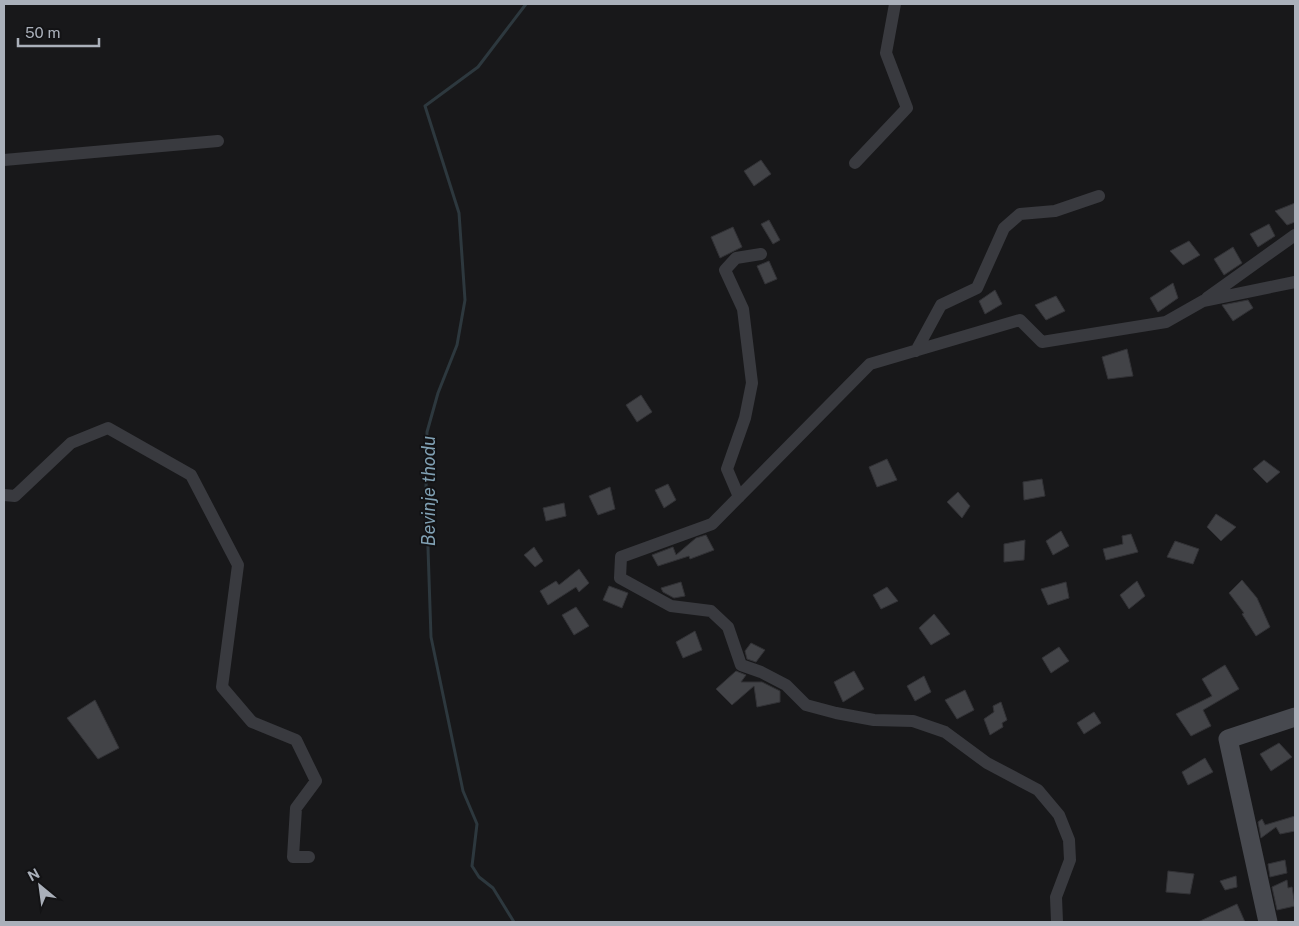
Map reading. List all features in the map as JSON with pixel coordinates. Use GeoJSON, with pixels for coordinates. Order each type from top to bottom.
{"type":"FeatureCollection","features":[{"type":"Feature","properties":{"kind":"main road"},"geometry":{"type":"LineString","coordinates":[[1268,922],[1228,739],[1295,717]]}},
{"type":"Feature","properties":{"kind":"street"},"geometry":{"type":"LineString","coordinates":[[855,162],[907,108],[886,53],[895,4]]}},
{"type":"Feature","properties":{"kind":"street"},"geometry":{"type":"LineString","coordinates":[[4,160],[218,141]]}},
{"type":"Feature","properties":{"kind":"street"},"geometry":{"type":"LineString","coordinates":[[916,351],[941,305],[977,288],[1004,228],[1020,214],[1055,211],[1100,196]]}},
{"type":"Feature","properties":{"kind":"street"},"geometry":{"type":"LineString","coordinates":[[1057,922],[1056,898],[1070,860],[1069,840],[1059,815],[1038,790],[987,763],[945,732],[913,720],[874,720],[806,705],[786,685],[761,672],[741,665],[728,627],[711,611],[670,606],[620,578],[621,557],[712,524],[870,364],[1020,320],[1042,342],[1166,322],[1203,301],[1295,235]]}},
{"type":"Feature","properties":{"kind":"street"},"geometry":{"type":"LineString","coordinates":[[739,497],[727,469],[745,418],[752,383],[743,309],[725,270],[736,258],[761,254]]}},
{"type":"Feature","properties":{"kind":"street"},"geometry":{"type":"LineString","coordinates":[[1203,301],[1295,282]]}},
{"type":"Feature","properties":{"kind":"street"},"geometry":{"type":"LineString","coordinates":[[4,495],[15,496],[71,443],[108,428],[190,475],[238,565],[222,687],[252,722],[296,740],[316,780],[296,808],[293,857],[309,857]]}},
{"type":"Feature","properties":{"kind":"building"},"geometry":{"type":"Polygon","coordinates":[[[761,160],[771,174],[754,186],[744,171],[761,160]]]}},
{"type":"Feature","properties":{"kind":"building"},"geometry":{"type":"Polygon","coordinates":[[[1295,203],[1295,222],[1287,225],[1275,211],[1295,203]]]}},
{"type":"Feature","properties":{"kind":"building"},"geometry":{"type":"Polygon","coordinates":[[[769,220],[780,240],[773,244],[761,224],[769,220]]]}},
{"type":"Feature","properties":{"kind":"building"},"geometry":{"type":"Polygon","coordinates":[[[1269,224],[1275,236],[1258,247],[1250,234],[1269,224]]]}},
{"type":"Feature","properties":{"kind":"building"},"geometry":{"type":"Polygon","coordinates":[[[733,227],[742,247],[720,258],[711,237],[733,227]]]}},
{"type":"Feature","properties":{"kind":"building"},"geometry":{"type":"Polygon","coordinates":[[[1189,241],[1200,255],[1183,265],[1170,251],[1189,241]]]}},
{"type":"Feature","properties":{"kind":"building"},"geometry":{"type":"Polygon","coordinates":[[[1233,247],[1242,263],[1224,275],[1214,259],[1233,247]]]}},
{"type":"Feature","properties":{"kind":"building"},"geometry":{"type":"Polygon","coordinates":[[[769,261],[777,279],[765,284],[757,266],[769,261]]]}},
{"type":"Feature","properties":{"kind":"building"},"geometry":{"type":"Polygon","coordinates":[[[1173,283],[1178,298],[1158,312],[1150,298],[1173,283]]]}},
{"type":"Feature","properties":{"kind":"building"},"geometry":{"type":"Polygon","coordinates":[[[995,290],[1002,304],[985,314],[979,301],[995,290]]]}},
{"type":"Feature","properties":{"kind":"building"},"geometry":{"type":"Polygon","coordinates":[[[1056,296],[1065,311],[1046,320],[1035,305],[1056,296]]]}},
{"type":"Feature","properties":{"kind":"building"},"geometry":{"type":"Polygon","coordinates":[[[1248,300],[1253,308],[1233,321],[1222,305],[1248,300]]]}},
{"type":"Feature","properties":{"kind":"building"},"geometry":{"type":"Polygon","coordinates":[[[1127,349],[1133,376],[1108,379],[1102,357],[1127,349]]]}},
{"type":"Feature","properties":{"kind":"building"},"geometry":{"type":"Polygon","coordinates":[[[641,395],[652,412],[637,422],[626,405],[641,395]]]}},
{"type":"Feature","properties":{"kind":"building"},"geometry":{"type":"Polygon","coordinates":[[[887,459],[897,480],[877,487],[869,467],[887,459]]]}},
{"type":"Feature","properties":{"kind":"building"},"geometry":{"type":"Polygon","coordinates":[[[1264,460],[1280,472],[1267,483],[1253,469],[1264,460]]]}},
{"type":"Feature","properties":{"kind":"building"},"geometry":{"type":"Polygon","coordinates":[[[1042,479],[1045,496],[1024,500],[1023,482],[1042,479]]]}},
{"type":"Feature","properties":{"kind":"building"},"geometry":{"type":"Polygon","coordinates":[[[668,484],[676,500],[664,508],[655,490],[668,484]]]}},
{"type":"Feature","properties":{"kind":"building"},"geometry":{"type":"Polygon","coordinates":[[[610,487],[615,509],[598,515],[589,496],[610,487]]]}},
{"type":"Feature","properties":{"kind":"building"},"geometry":{"type":"Polygon","coordinates":[[[958,492],[970,506],[962,518],[947,502],[958,492]]]}},
{"type":"Feature","properties":{"kind":"building"},"geometry":{"type":"Polygon","coordinates":[[[564,503],[566,516],[546,521],[543,508],[564,503]]]}},
{"type":"Feature","properties":{"kind":"building"},"geometry":{"type":"Polygon","coordinates":[[[1216,514],[1236,527],[1221,541],[1207,527],[1216,514]]]}},
{"type":"Feature","properties":{"kind":"building"},"geometry":{"type":"Polygon","coordinates":[[[1061,531],[1069,546],[1053,555],[1046,541],[1061,531]]]}},
{"type":"Feature","properties":{"kind":"building"},"geometry":{"type":"Polygon","coordinates":[[[1131,534],[1138,552],[1106,560],[1103,549],[1123,544],[1122,536],[1131,534]]]}},
{"type":"Feature","properties":{"kind":"building"},"geometry":{"type":"Polygon","coordinates":[[[706,535],[714,550],[690,559],[689,556],[658,566],[652,555],[673,547],[676,555],[696,538],[706,535]]]}},
{"type":"Feature","properties":{"kind":"building"},"geometry":{"type":"Polygon","coordinates":[[[1025,540],[1024,560],[1004,562],[1004,544],[1025,540]]]}},
{"type":"Feature","properties":{"kind":"building"},"geometry":{"type":"Polygon","coordinates":[[[1175,541],[1199,549],[1193,564],[1167,557],[1175,541]]]}},
{"type":"Feature","properties":{"kind":"building"},"geometry":{"type":"Polygon","coordinates":[[[534,547],[543,561],[535,567],[524,555],[534,547]]]}},
{"type":"Feature","properties":{"kind":"building"},"geometry":{"type":"Polygon","coordinates":[[[579,569],[589,583],[579,592],[576,587],[548,605],[540,591],[556,581],[559,585],[579,569]]]}},
{"type":"Feature","properties":{"kind":"building"},"geometry":{"type":"Polygon","coordinates":[[[1242,580],[1257,598],[1270,627],[1256,636],[1242,614],[1244,613],[1229,593],[1242,580]]]}},
{"type":"Feature","properties":{"kind":"building"},"geometry":{"type":"Polygon","coordinates":[[[1137,581],[1145,596],[1129,609],[1120,595],[1137,581]]]}},
{"type":"Feature","properties":{"kind":"building"},"geometry":{"type":"Polygon","coordinates":[[[681,582],[685,596],[674,598],[663,592],[661,588],[681,582]]]}},
{"type":"Feature","properties":{"kind":"building"},"geometry":{"type":"Polygon","coordinates":[[[1066,582],[1069,598],[1048,605],[1041,589],[1066,582]]]}},
{"type":"Feature","properties":{"kind":"building"},"geometry":{"type":"Polygon","coordinates":[[[609,586],[628,593],[622,608],[603,600],[609,586]]]}},
{"type":"Feature","properties":{"kind":"building"},"geometry":{"type":"Polygon","coordinates":[[[887,587],[898,601],[881,609],[873,595],[887,587]]]}},
{"type":"Feature","properties":{"kind":"building"},"geometry":{"type":"Polygon","coordinates":[[[576,607],[589,626],[574,635],[562,615],[576,607]]]}},
{"type":"Feature","properties":{"kind":"building"},"geometry":{"type":"Polygon","coordinates":[[[934,614],[950,634],[931,645],[919,628],[934,614]]]}},
{"type":"Feature","properties":{"kind":"building"},"geometry":{"type":"Polygon","coordinates":[[[695,631],[702,650],[683,658],[676,642],[695,631]]]}},
{"type":"Feature","properties":{"kind":"building"},"geometry":{"type":"Polygon","coordinates":[[[751,643],[765,650],[756,662],[747,659],[745,651],[751,643]]]}},
{"type":"Feature","properties":{"kind":"building"},"geometry":{"type":"Polygon","coordinates":[[[1059,647],[1069,661],[1051,673],[1042,658],[1059,647]]]}},
{"type":"Feature","properties":{"kind":"building"},"geometry":{"type":"Polygon","coordinates":[[[1225,665],[1239,689],[1203,710],[1211,726],[1191,736],[1176,714],[1212,696],[1202,679],[1225,665]]]}},
{"type":"Feature","properties":{"kind":"building"},"geometry":{"type":"Polygon","coordinates":[[[736,671],[746,675],[741,682],[762,682],[780,691],[780,702],[757,707],[754,686],[732,705],[716,689],[736,671]]]}},
{"type":"Feature","properties":{"kind":"building"},"geometry":{"type":"Polygon","coordinates":[[[854,671],[864,689],[843,702],[834,682],[854,671]]]}},
{"type":"Feature","properties":{"kind":"building"},"geometry":{"type":"Polygon","coordinates":[[[924,676],[931,692],[915,701],[907,686],[924,676]]]}},
{"type":"Feature","properties":{"kind":"building"},"geometry":{"type":"Polygon","coordinates":[[[965,690],[974,710],[957,719],[945,700],[965,690]]]}},
{"type":"Feature","properties":{"kind":"building"},"geometry":{"type":"Polygon","coordinates":[[[95,700],[119,748],[98,759],[67,718],[95,700]]]}},
{"type":"Feature","properties":{"kind":"building"},"geometry":{"type":"Polygon","coordinates":[[[1001,702],[1007,720],[1002,723],[1003,727],[990,735],[984,719],[994,712],[993,706],[1001,702]]]}},
{"type":"Feature","properties":{"kind":"building"},"geometry":{"type":"Polygon","coordinates":[[[1094,712],[1101,723],[1084,734],[1077,723],[1094,712]]]}},
{"type":"Feature","properties":{"kind":"building"},"geometry":{"type":"Polygon","coordinates":[[[1279,743],[1292,757],[1271,771],[1260,754],[1279,743]]]}},
{"type":"Feature","properties":{"kind":"building"},"geometry":{"type":"Polygon","coordinates":[[[1205,758],[1213,772],[1188,785],[1182,772],[1205,758]]]}},
{"type":"Feature","properties":{"kind":"building"},"geometry":{"type":"Polygon","coordinates":[[[1295,816],[1295,831],[1280,834],[1276,827],[1261,838],[1258,822],[1262,819],[1265,825],[1295,816]]]}},
{"type":"Feature","properties":{"kind":"building"},"geometry":{"type":"Polygon","coordinates":[[[1285,860],[1287,873],[1270,877],[1268,864],[1285,860]]]}},
{"type":"Feature","properties":{"kind":"building"},"geometry":{"type":"Polygon","coordinates":[[[1168,871],[1194,874],[1190,894],[1166,892],[1168,871]]]}},
{"type":"Feature","properties":{"kind":"building"},"geometry":{"type":"Polygon","coordinates":[[[1236,876],[1237,887],[1225,890],[1220,881],[1236,876]]]}},
{"type":"Feature","properties":{"kind":"building"},"geometry":{"type":"Polygon","coordinates":[[[1287,880],[1288,888],[1292,887],[1295,906],[1277,910],[1272,887],[1287,880]]]}},
{"type":"Feature","properties":{"kind":"building"},"geometry":{"type":"Polygon","coordinates":[[[1237,904],[1245,922],[1198,922],[1237,904]]]}},
{"type":"Feature","properties":{"kind":"waterway","name":"Bevinje thodu"},"geometry":{"type":"LineString","coordinates":[[514,922],[493,888],[479,877],[472,866],[477,824],[463,791],[431,637],[426,489],[427,432],[438,393],[457,345],[465,300],[459,213],[425,106],[478,67],[526,4]]}}]}
